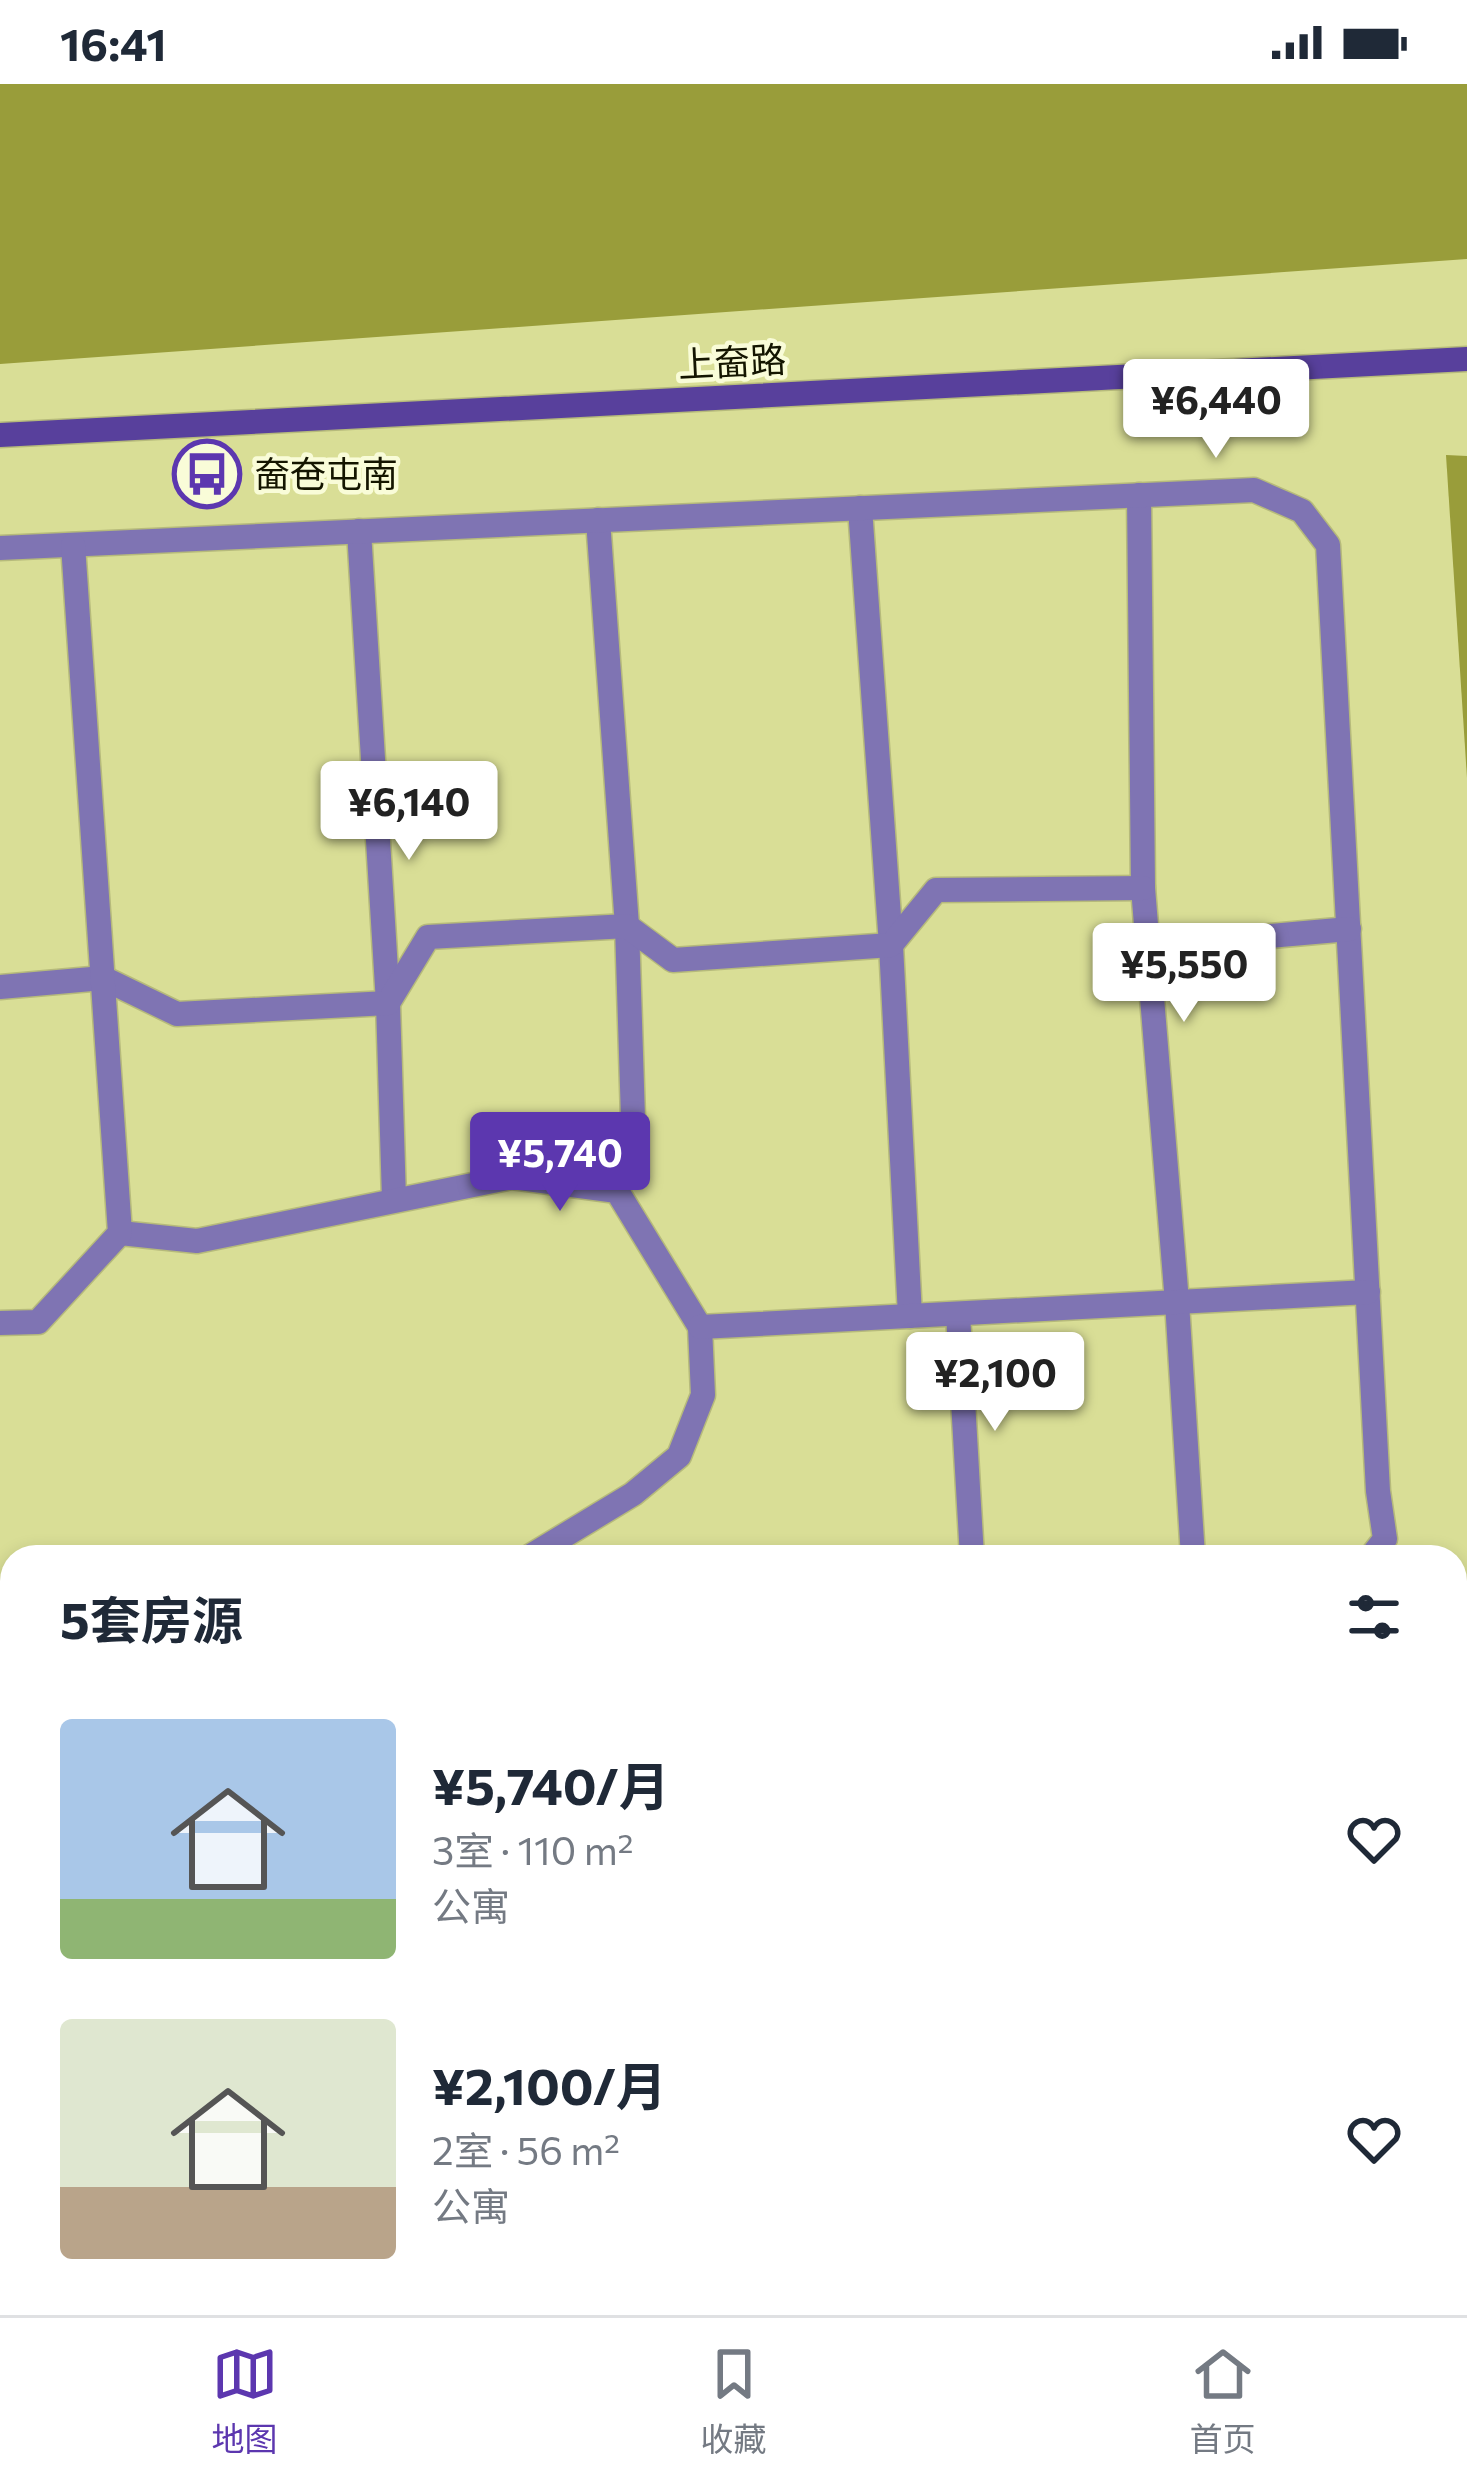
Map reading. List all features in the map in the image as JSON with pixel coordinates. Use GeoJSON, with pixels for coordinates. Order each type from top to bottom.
{"type":"FeatureCollection","features":[{"type":"Feature","properties":{"kind":"street","name":"上奤路"},"geometry":{"type":"LineString","coordinates":[[0,435],[1467,359]]}},
{"type":"Feature","properties":{"kind":"street"},"geometry":{"type":"LineString","coordinates":[[0,548],[1253,490],[1303,511],[1328,545],[1378,1491],[1385,1539],[1380,1545]]}},
{"type":"Feature","properties":{"kind":"street"},"geometry":{"type":"LineString","coordinates":[[1139,495],[1143,887],[1192,1545]]}},
{"type":"Feature","properties":{"kind":"street"},"geometry":{"type":"LineString","coordinates":[[860,508],[891,945],[910,1316]]}},
{"type":"Feature","properties":{"kind":"street"},"geometry":{"type":"LineString","coordinates":[[598,520],[627,926],[634,1150],[617,1191]]}},
{"type":"Feature","properties":{"kind":"street"},"geometry":{"type":"LineString","coordinates":[[359,531],[388,1003],[394,1199]]}},
{"type":"Feature","properties":{"kind":"street"},"geometry":{"type":"LineString","coordinates":[[0,1324],[38,1322],[120,1233],[73,545]]}},
{"type":"Feature","properties":{"kind":"street"},"geometry":{"type":"LineString","coordinates":[[388,1003],[428,937],[627,926],[673,960],[891,945],[936,890],[1143,887]]}},
{"type":"Feature","properties":{"kind":"street"},"geometry":{"type":"LineString","coordinates":[[1148,947],[1348,929]]}},
{"type":"Feature","properties":{"kind":"street"},"geometry":{"type":"LineString","coordinates":[[0,987],[103,978],[177,1014],[388,1003]]}},
{"type":"Feature","properties":{"kind":"street"},"geometry":{"type":"LineString","coordinates":[[120,1233],[197,1241],[512,1177],[617,1191]]}},
{"type":"Feature","properties":{"kind":"street"},"geometry":{"type":"LineString","coordinates":[[549,1545],[633,1494],[679,1456],[703,1395],[700,1327],[617,1191]]}},
{"type":"Feature","properties":{"kind":"street"},"geometry":{"type":"LineString","coordinates":[[700,1327],[1368,1292]]}},
{"type":"Feature","properties":{"kind":"street"},"geometry":{"type":"LineString","coordinates":[[958,1314],[971,1545]]}},
{"type":"Feature","properties":{"kind":"shaded area"},"geometry":{"type":"Polygon","coordinates":[[[0,84],[1467,84],[1467,259],[0,364],[0,84]]]}},
{"type":"Feature","properties":{"kind":"shaded area"},"geometry":{"type":"Polygon","coordinates":[[[1446,455],[1467,456],[1467,778],[1446,455]]]}},
{"type":"Feature","properties":{"kind":"place","name":"奤夿屯南"},"geometry":{"type":"Point","coordinates":[207,474]}}]}
